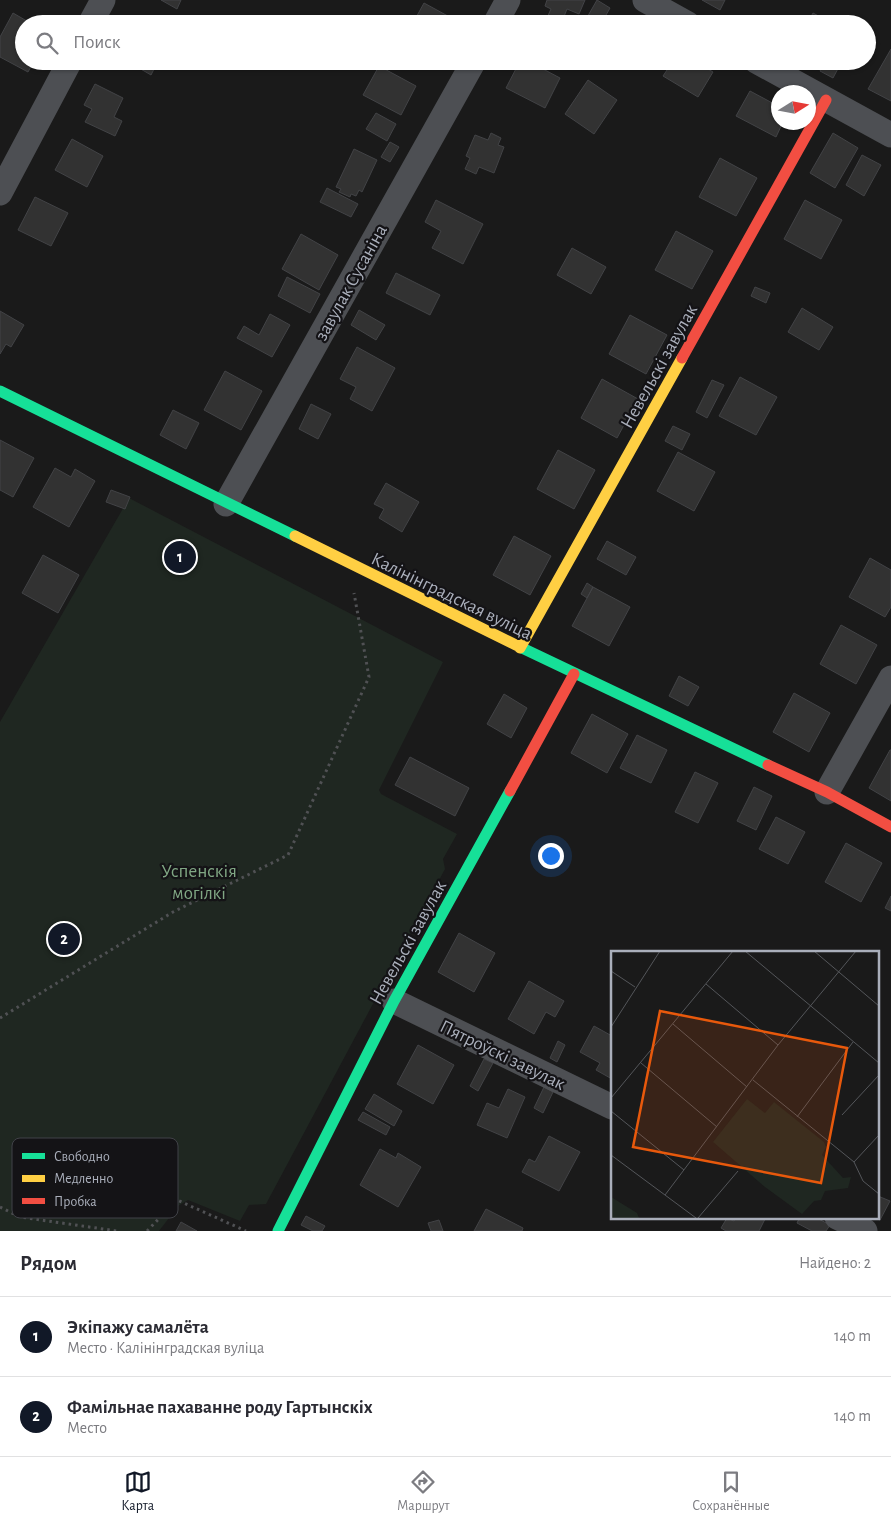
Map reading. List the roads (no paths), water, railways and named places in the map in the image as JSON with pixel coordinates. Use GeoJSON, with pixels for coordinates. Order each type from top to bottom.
{"type":"FeatureCollection","features":[{"type":"Feature","properties":{"kind":"street"},"geometry":{"type":"LineString","coordinates":[[95,15],[103,0]]}},
{"type":"Feature","properties":{"kind":"street"},"geometry":{"type":"LineString","coordinates":[[500,15],[508,0]]}},
{"type":"Feature","properties":{"kind":"street"},"geometry":{"type":"LineString","coordinates":[[646,0],[672,15]]}},
{"type":"Feature","properties":{"kind":"street"},"geometry":{"type":"LineString","coordinates":[[0,193],[65,70]]}},
{"type":"Feature","properties":{"kind":"street","name":"завулак Сусаніна"},"geometry":{"type":"LineString","coordinates":[[226,504],[469,70]]}},
{"type":"Feature","properties":{"kind":"street"},"geometry":{"type":"LineString","coordinates":[[772,70],[891,135]]}},
{"type":"Feature","properties":{"kind":"street","name":"Невельскі завулак"},"geometry":{"type":"LineString","coordinates":[[520,648],[826,100]]}},
{"type":"Feature","properties":{"kind":"street","name":"Калінінградская вуліца"},"geometry":{"type":"LineString","coordinates":[[0,390],[348,564],[574,674],[827,792],[891,826]]}},
{"type":"Feature","properties":{"kind":"street","name":"Невельскі завулак"},"geometry":{"type":"LineString","coordinates":[[278,1231],[394,1001],[574,674]]}},
{"type":"Feature","properties":{"kind":"street"},"geometry":{"type":"LineString","coordinates":[[827,792],[891,678]]}},
{"type":"Feature","properties":{"kind":"street","name":"Пятроўскі завулак"},"geometry":{"type":"LineString","coordinates":[[394,1001],[611,1108]]}},
{"type":"Feature","properties":{"kind":"street"},"geometry":{"type":"LineString","coordinates":[[839,1218],[865,1231]]}},
{"type":"Feature","properties":{"kind":"place","name":"Экіпажу самалёта"},"geometry":{"type":"Point","coordinates":[180,557]}},
{"type":"Feature","properties":{"kind":"place","name":"Фамільнае пахаванне роду Гартынскіх"},"geometry":{"type":"Point","coordinates":[64,939]}},
{"type":"Feature","properties":{"kind":"park label","name":"Успенскія могілкі"},"geometry":{"type":"Point","coordinates":[199,881]}}]}
